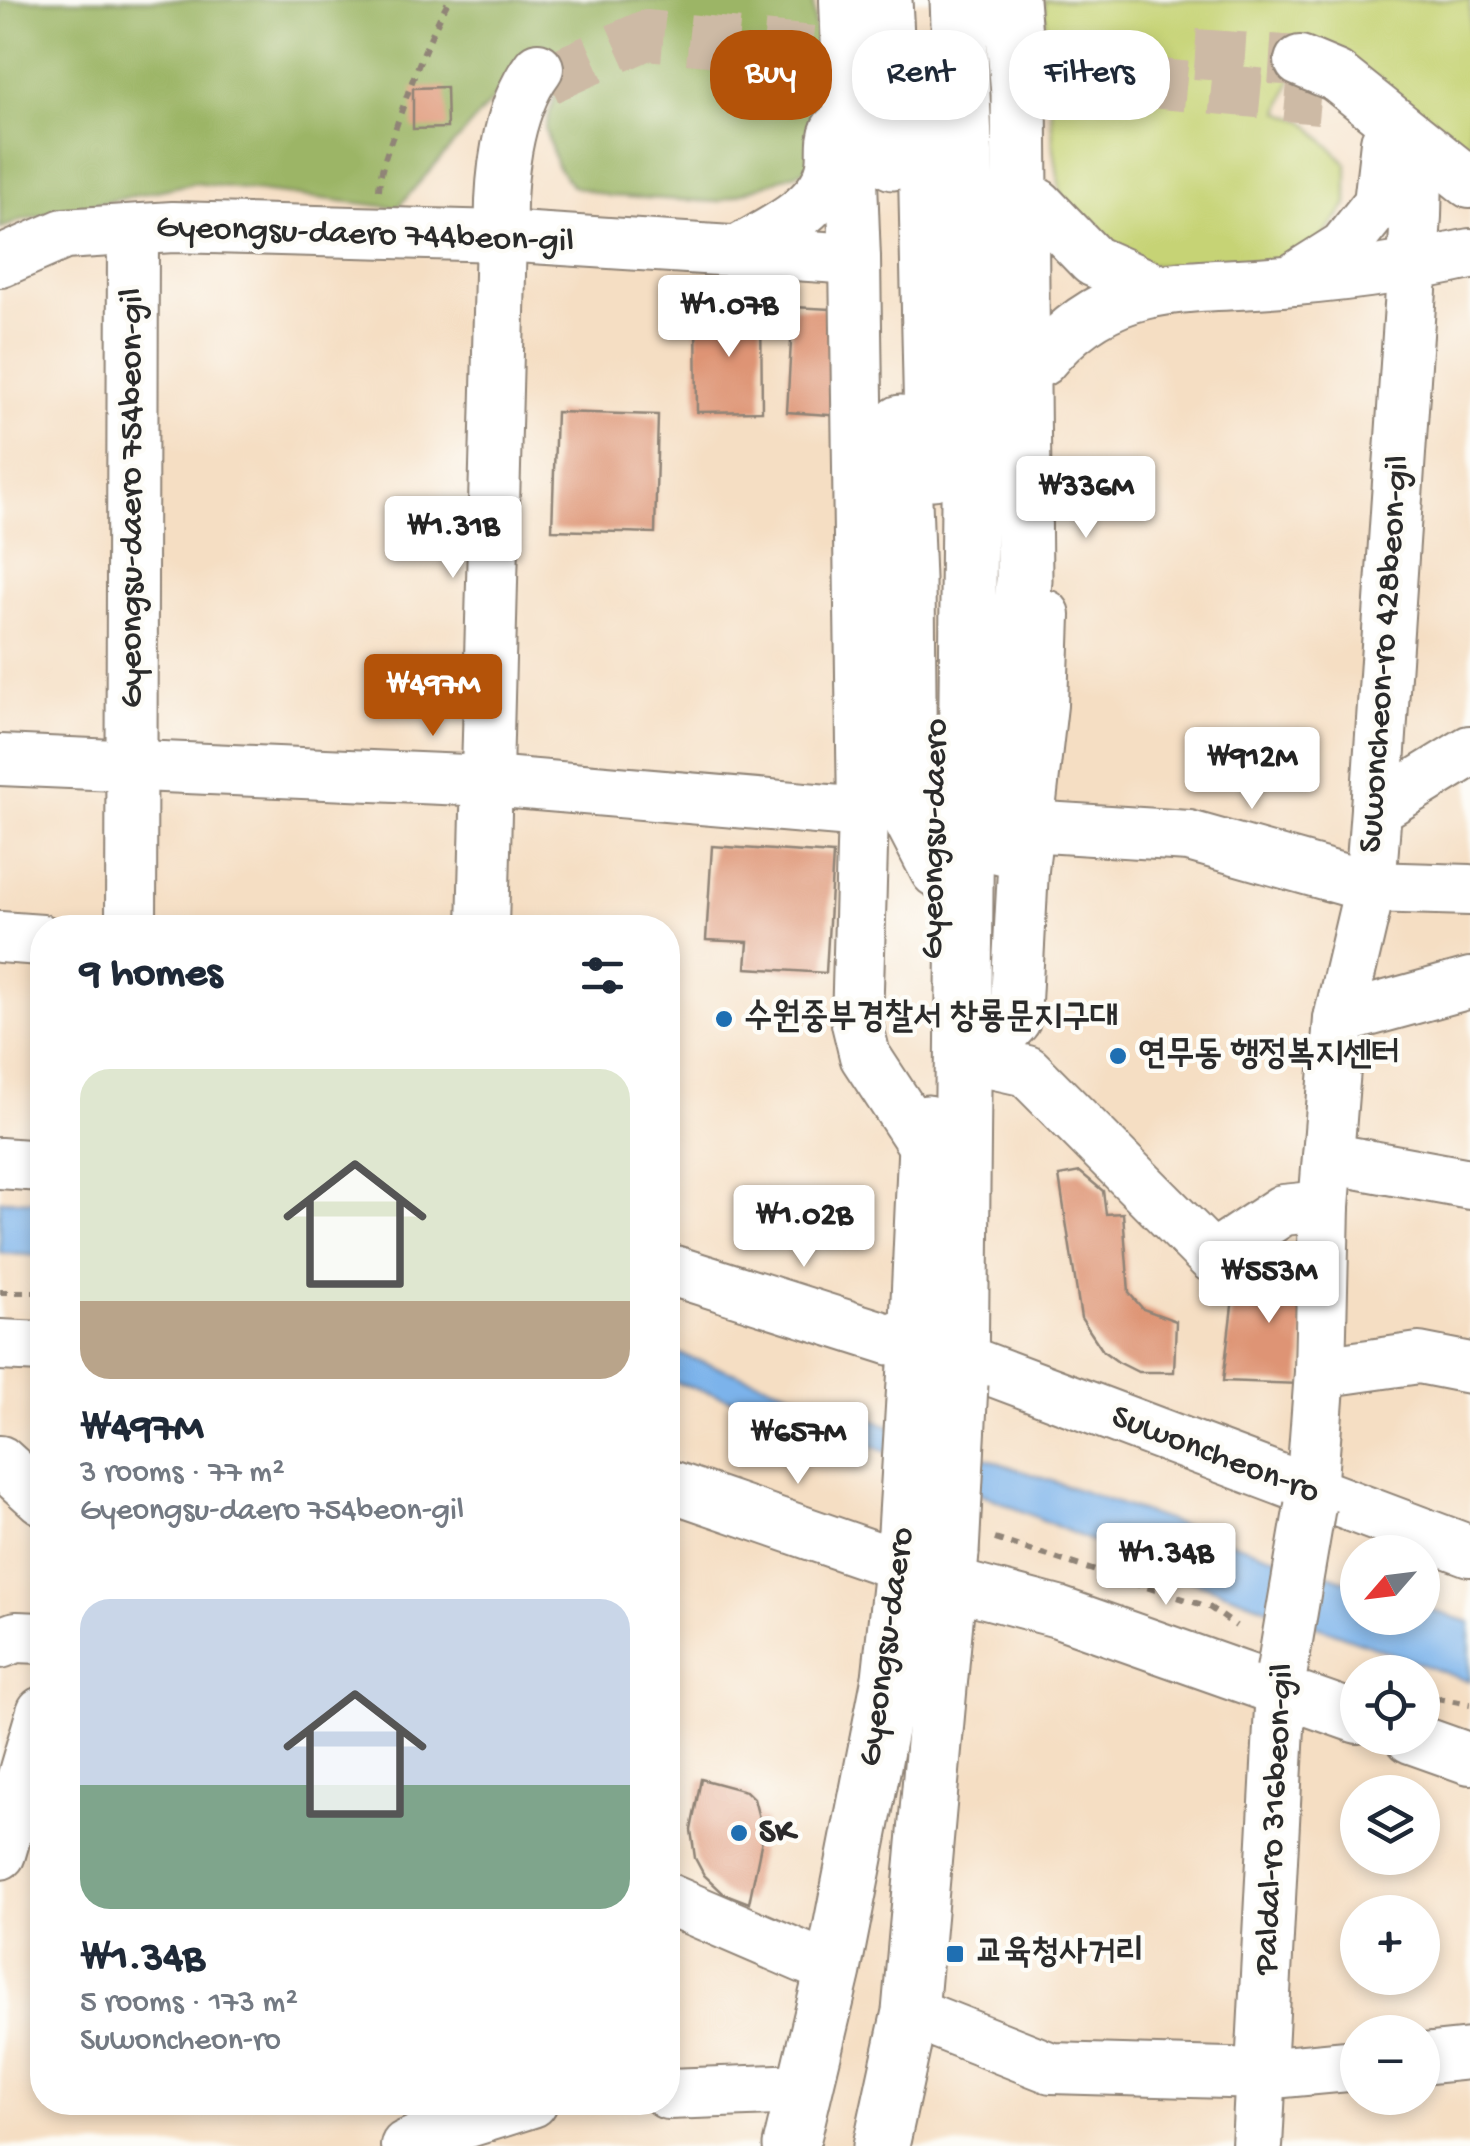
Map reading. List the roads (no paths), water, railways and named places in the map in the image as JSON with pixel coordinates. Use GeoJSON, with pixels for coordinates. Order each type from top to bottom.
{"type":"FeatureCollection","features":[{"type":"Feature","properties":{"kind":"main road"},"geometry":{"type":"LineString","coordinates":[[884,0],[908,578],[908,814],[938,870]]}},
{"type":"Feature","properties":{"kind":"main road","name":"Gyeongsu-daero"},"geometry":{"type":"LineString","coordinates":[[923,0],[945,1132]]}},
{"type":"Feature","properties":{"kind":"main road","name":"Gyeongsu-daero"},"geometry":{"type":"LineString","coordinates":[[882,2146],[910,2012],[938,1364],[971,306],[958,0]]}},
{"type":"Feature","properties":{"kind":"main road"},"geometry":{"type":"LineString","coordinates":[[945,1132],[991,1075],[1001,823],[1024,580],[1018,94],[1011,0]]}},
{"type":"Feature","properties":{"kind":"main road","name":"Gyeongsu-daero"},"geometry":{"type":"LineString","coordinates":[[791,2146],[833,1970],[890,1678],[927,1558]]}},
{"type":"Feature","properties":{"kind":"street"},"geometry":{"type":"LineString","coordinates":[[845,0],[851,107],[862,814],[857,1023],[865,1056],[945,1132]]}},
{"type":"Feature","properties":{"kind":"street"},"geometry":{"type":"LineString","coordinates":[[1028,0],[1038,204],[1047,564],[1042,704],[1028,826],[1015,1020],[991,1054],[1028,1071],[1212,1256],[1326,1182],[1411,1173],[1470,1149]]}},
{"type":"Feature","properties":{"kind":"street"},"geometry":{"type":"LineString","coordinates":[[484,915],[501,236],[532,104],[543,74]]}},
{"type":"Feature","properties":{"kind":"street"},"geometry":{"type":"LineString","coordinates":[[1310,80],[1365,124],[1398,139],[1470,183]]}},
{"type":"Feature","properties":{"kind":"street"},"geometry":{"type":"LineString","coordinates":[[736,252],[779,228],[821,193],[832,168],[833,136],[851,107]]}},
{"type":"Feature","properties":{"kind":"street"},"geometry":{"type":"LineString","coordinates":[[1292,281],[1344,248],[1379,203],[1398,139]]}},
{"type":"Feature","properties":{"kind":"street","name":"Suwoncheon-ro 428beon-gil"},"geometry":{"type":"LineString","coordinates":[[1312,1500],[1326,1182],[1339,1019],[1370,887],[1413,267],[1416,216],[1398,139]]}},
{"type":"Feature","properties":{"kind":"street"},"geometry":{"type":"LineString","coordinates":[[1038,204],[1093,261],[1156,289]]}},
{"type":"Feature","properties":{"kind":"street","name":"Gyeongsu-daero 744beon-gil"},"geometry":{"type":"LineString","coordinates":[[0,262],[64,234],[172,227],[501,236],[854,259]]}},
{"type":"Feature","properties":{"kind":"street","name":"Gyeongsu-daero 754beon-gil"},"geometry":{"type":"LineString","coordinates":[[131,915],[133,230]]}},
{"type":"Feature","properties":{"kind":"street"},"geometry":{"type":"LineString","coordinates":[[1042,361],[1080,322],[1111,304],[1156,289],[1292,281],[1413,267],[1470,254]]}},
{"type":"Feature","properties":{"kind":"street"},"geometry":{"type":"LineString","coordinates":[[1376,809],[1470,751]]}},
{"type":"Feature","properties":{"kind":"street"},"geometry":{"type":"LineString","coordinates":[[0,760],[489,781],[862,814]]}},
{"type":"Feature","properties":{"kind":"street"},"geometry":{"type":"LineString","coordinates":[[1028,826],[1189,836],[1370,887],[1470,890]]}},
{"type":"Feature","properties":{"kind":"street"},"geometry":{"type":"LineString","coordinates":[[0,938],[30,939]]}},
{"type":"Feature","properties":{"kind":"street"},"geometry":{"type":"LineString","coordinates":[[1339,1019],[1470,982]]}},
{"type":"Feature","properties":{"kind":"street"},"geometry":{"type":"LineString","coordinates":[[0,1163],[30,1165]]}},
{"type":"Feature","properties":{"kind":"street"},"geometry":{"type":"LineString","coordinates":[[1411,1173],[1470,1184]]}},
{"type":"Feature","properties":{"kind":"street","name":"Suwoncheon-ro"},"geometry":{"type":"LineString","coordinates":[[680,1273],[1312,1500],[1470,1552]]}},
{"type":"Feature","properties":{"kind":"street"},"geometry":{"type":"LineString","coordinates":[[0,1345],[30,1346]]}},
{"type":"Feature","properties":{"kind":"street"},"geometry":{"type":"LineString","coordinates":[[1320,1372],[1420,1358],[1470,1368]]}},
{"type":"Feature","properties":{"kind":"street"},"geometry":{"type":"LineString","coordinates":[[0,1461],[30,1488]]}},
{"type":"Feature","properties":{"kind":"street"},"geometry":{"type":"LineString","coordinates":[[680,1487],[927,1558],[1058,1612],[1282,1680],[1340,1709]]}},
{"type":"Feature","properties":{"kind":"street","name":"Paldal-ro 316beon-gil"},"geometry":{"type":"LineString","coordinates":[[1257,2146],[1282,1680],[1312,1500]]}},
{"type":"Feature","properties":{"kind":"street"},"geometry":{"type":"LineString","coordinates":[[0,1643],[16,1637],[30,1638]]}},
{"type":"Feature","properties":{"kind":"street"},"geometry":{"type":"LineString","coordinates":[[1440,1748],[1470,1759]]}},
{"type":"Feature","properties":{"kind":"street"},"geometry":{"type":"LineString","coordinates":[[0,1854],[30,1753]]}},
{"type":"Feature","properties":{"kind":"street"},"geometry":{"type":"LineString","coordinates":[[680,1904],[833,1970]]}},
{"type":"Feature","properties":{"kind":"street"},"geometry":{"type":"LineString","coordinates":[[910,2012],[1051,2068],[1262,2074],[1340,2067]]}},
{"type":"Feature","properties":{"kind":"street"},"geometry":{"type":"LineString","coordinates":[[1440,2057],[1470,2054]]}},
{"type":"Feature","properties":{"kind":"street"},"geometry":{"type":"LineString","coordinates":[[680,2094],[804,2089]]}},
{"type":"Feature","properties":{"kind":"street"},"geometry":{"type":"LineString","coordinates":[[406,2146],[490,2115]]}},
{"type":"Feature","properties":{"kind":"water"},"geometry":{"type":"Polygon","coordinates":[[[0,1200],[30,1201],[30,1255],[0,1253],[0,1200]]]}},
{"type":"Feature","properties":{"kind":"water"},"geometry":{"type":"Polygon","coordinates":[[[680,1354],[1340,1579],[1340,1634],[1123,1555],[838,1431],[680,1384],[680,1354]]]}},
{"type":"Feature","properties":{"kind":"water"},"geometry":{"type":"Polygon","coordinates":[[[1440,1613],[1470,1622],[1470,1682],[1440,1671],[1440,1655],[1396,1655],[1342,1635],[1440,1635],[1440,1613]]]}},
{"type":"Feature","properties":{"kind":"tunnel"},"geometry":{"type":"LineString","coordinates":[[548,79],[646,35],[1320,99]]}},
{"type":"Feature","properties":{"kind":"tunnel"},"geometry":{"type":"LineString","coordinates":[[1195,54],[1300,61]]}},
{"type":"Feature","properties":{"kind":"place","name":"수원중부경찰서 창룡문지구대"},"geometry":{"type":"Point","coordinates":[724,1019]}},
{"type":"Feature","properties":{"kind":"place","name":"연무동 행정복지센터"},"geometry":{"type":"Point","coordinates":[1118,1056]}},
{"type":"Feature","properties":{"kind":"place","name":"SK"},"geometry":{"type":"Point","coordinates":[739,1833]}},
{"type":"Feature","properties":{"kind":"place","name":"교육청사거리"},"geometry":{"type":"Point","coordinates":[955,1954]}}]}
